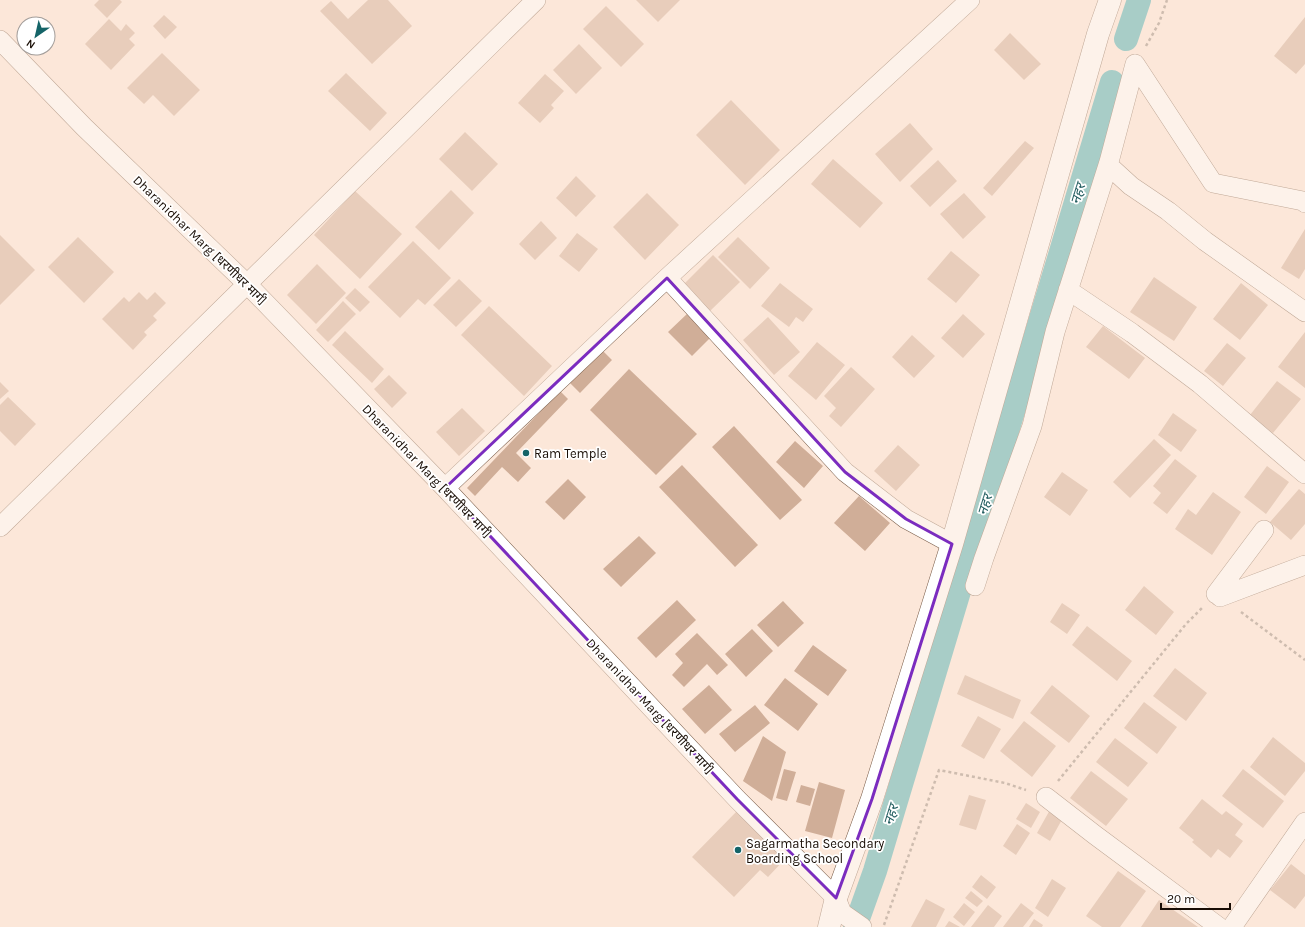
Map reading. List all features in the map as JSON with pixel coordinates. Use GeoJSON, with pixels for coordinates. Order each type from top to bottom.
{"type":"FeatureCollection","features":[{"type":"Feature","properties":{"kind":"street"},"geometry":{"type":"LineString","coordinates":[[0,526],[536,0]]}},
{"type":"Feature","properties":{"kind":"street"},"geometry":{"type":"LineString","coordinates":[[444,488],[667,278],[970,0]]}},
{"type":"Feature","properties":{"kind":"street"},"geometry":{"type":"LineString","coordinates":[[835,913],[952,544],[1098,34],[1110,0]]}},
{"type":"Feature","properties":{"kind":"street","name":"Dharanidhar Marg [धरणीधर मार्ग]"},"geometry":{"type":"LineString","coordinates":[[0,40],[84,126],[247,284],[444,488],[737,799],[835,913],[862,927]]}},
{"type":"Feature","properties":{"kind":"street"},"geometry":{"type":"LineString","coordinates":[[975,586],[1032,426],[1054,332],[1108,165],[1135,64]]}},
{"type":"Feature","properties":{"kind":"street"},"geometry":{"type":"LineString","coordinates":[[1135,64],[1213,183],[1303,201],[1305,203]]}},
{"type":"Feature","properties":{"kind":"street"},"geometry":{"type":"LineString","coordinates":[[1108,165],[1131,186],[1168,211],[1205,241],[1305,312]]}},
{"type":"Feature","properties":{"kind":"street"},"geometry":{"type":"LineString","coordinates":[[667,278],[845,472],[906,519],[952,544]]}},
{"type":"Feature","properties":{"kind":"street"},"geometry":{"type":"LineString","coordinates":[[1068,290],[1132,333],[1200,384],[1305,474]]}},
{"type":"Feature","properties":{"kind":"street"},"geometry":{"type":"LineString","coordinates":[[1218,595],[1264,530]]}},
{"type":"Feature","properties":{"kind":"street"},"geometry":{"type":"LineString","coordinates":[[1218,595],[1305,565]]}},
{"type":"Feature","properties":{"kind":"street"},"geometry":{"type":"LineString","coordinates":[[1046,797],[1094,835],[1219,927]]}},
{"type":"Feature","properties":{"kind":"street"},"geometry":{"type":"LineString","coordinates":[[1232,927],[1305,822]]}},
{"type":"Feature","properties":{"kind":"path"},"geometry":{"type":"LineString","coordinates":[[1135,64],[1159,23],[1166,0]]}},
{"type":"Feature","properties":{"kind":"path"},"geometry":{"type":"LineString","coordinates":[[883,927],[940,770],[1004,783],[1046,797],[1186,624],[1218,595],[1305,660]]}},
{"type":"Feature","properties":{"kind":"highlighted area"},"geometry":{"type":"Polygon","coordinates":[[[667,278],[845,472],[906,519],[952,544],[872,799],[836,898],[737,799],[445,488],[667,278]]]}},
{"type":"Feature","properties":{"kind":"building"},"geometry":{"type":"Polygon","coordinates":[[[99,0],[120,0],[122,2],[107,18],[94,5],[99,0]]]}},
{"type":"Feature","properties":{"kind":"building"},"geometry":{"type":"Polygon","coordinates":[[[368,0],[388,0],[412,26],[372,64],[320,11],[331,1],[348,19],[368,0]]]}},
{"type":"Feature","properties":{"kind":"building"},"geometry":{"type":"Polygon","coordinates":[[[636,0],[680,0],[658,22],[636,0]]]}},
{"type":"Feature","properties":{"kind":"building"},"geometry":{"type":"Polygon","coordinates":[[[606,6],[644,44],[621,67],[583,29],[606,6]]]}},
{"type":"Feature","properties":{"kind":"building"},"geometry":{"type":"Polygon","coordinates":[[[164,15],[177,27],[165,39],[153,26],[164,15]]]}},
{"type":"Feature","properties":{"kind":"building"},"geometry":{"type":"Polygon","coordinates":[[[1305,17],[1305,64],[1296,74],[1274,56],[1305,17]]]}},
{"type":"Feature","properties":{"kind":"building"},"geometry":{"type":"Polygon","coordinates":[[[109,19],[121,31],[126,24],[135,33],[129,39],[135,45],[111,70],[85,44],[109,19]]]}},
{"type":"Feature","properties":{"kind":"building"},"geometry":{"type":"Polygon","coordinates":[[[1010,33],[1041,64],[1024,80],[994,50],[1010,33]]]}},
{"type":"Feature","properties":{"kind":"building"},"geometry":{"type":"Polygon","coordinates":[[[579,44],[602,68],[576,94],[553,70],[579,44]]]}},
{"type":"Feature","properties":{"kind":"building"},"geometry":{"type":"Polygon","coordinates":[[[162,53],[200,90],[174,116],[153,95],[144,104],[127,88],[162,53]]]}},
{"type":"Feature","properties":{"kind":"building"},"geometry":{"type":"Polygon","coordinates":[[[346,73],[387,113],[370,131],[328,91],[346,73]]]}},
{"type":"Feature","properties":{"kind":"building"},"geometry":{"type":"Polygon","coordinates":[[[545,74],[564,91],[551,105],[554,108],[540,123],[518,103],[545,74]]]}},
{"type":"Feature","properties":{"kind":"building"},"geometry":{"type":"Polygon","coordinates":[[[731,100],[780,150],[745,185],[696,135],[731,100]]]}},
{"type":"Feature","properties":{"kind":"building"},"geometry":{"type":"Polygon","coordinates":[[[910,123],[933,149],[900,182],[875,154],[910,123]]]}},
{"type":"Feature","properties":{"kind":"building"},"geometry":{"type":"Polygon","coordinates":[[[465,132],[498,164],[472,191],[439,159],[465,132]]]}},
{"type":"Feature","properties":{"kind":"building"},"geometry":{"type":"Polygon","coordinates":[[[1025,141],[1034,148],[992,196],[983,188],[1025,141]]]}},
{"type":"Feature","properties":{"kind":"building"},"geometry":{"type":"Polygon","coordinates":[[[833,159],[883,203],[860,228],[811,184],[833,159]]]}},
{"type":"Feature","properties":{"kind":"building"},"geometry":{"type":"Polygon","coordinates":[[[938,160],[957,181],[930,207],[910,186],[938,160]]]}},
{"type":"Feature","properties":{"kind":"building"},"geometry":{"type":"Polygon","coordinates":[[[576,176],[596,196],[576,217],[556,198],[576,176]]]}},
{"type":"Feature","properties":{"kind":"building"},"geometry":{"type":"Polygon","coordinates":[[[451,190],[474,213],[439,250],[415,227],[451,190]]]}},
{"type":"Feature","properties":{"kind":"building"},"geometry":{"type":"Polygon","coordinates":[[[355,191],[402,234],[360,279],[314,235],[355,191]]]}},
{"type":"Feature","properties":{"kind":"building"},"geometry":{"type":"Polygon","coordinates":[[[647,193],[679,225],[645,260],[613,227],[647,193]]]}},
{"type":"Feature","properties":{"kind":"building"},"geometry":{"type":"Polygon","coordinates":[[[964,193],[986,217],[963,239],[940,214],[964,193]]]}},
{"type":"Feature","properties":{"kind":"building"},"geometry":{"type":"Polygon","coordinates":[[[541,221],[557,238],[535,260],[519,244],[541,221]]]}},
{"type":"Feature","properties":{"kind":"building"},"geometry":{"type":"Polygon","coordinates":[[[1305,229],[1305,269],[1299,279],[1281,268],[1305,229]]]}},
{"type":"Feature","properties":{"kind":"building"},"geometry":{"type":"Polygon","coordinates":[[[577,233],[598,249],[579,272],[559,256],[577,233]]]}},
{"type":"Feature","properties":{"kind":"building"},"geometry":{"type":"Polygon","coordinates":[[[0,235],[35,270],[0,305],[0,235]]]}},
{"type":"Feature","properties":{"kind":"building"},"geometry":{"type":"Polygon","coordinates":[[[78,237],[114,272],[84,303],[48,267],[78,237]]]}},
{"type":"Feature","properties":{"kind":"building"},"geometry":{"type":"Polygon","coordinates":[[[738,237],[770,268],[750,289],[718,257],[738,237]]]}},
{"type":"Feature","properties":{"kind":"building"},"geometry":{"type":"Polygon","coordinates":[[[413,241],[451,278],[425,305],[418,299],[400,318],[368,287],[413,241]]]}},
{"type":"Feature","properties":{"kind":"building"},"geometry":{"type":"Polygon","coordinates":[[[951,251],[980,275],[956,303],[927,279],[951,251]]]}},
{"type":"Feature","properties":{"kind":"building"},"geometry":{"type":"Polygon","coordinates":[[[713,255],[740,282],[710,311],[683,285],[713,255]]]}},
{"type":"Feature","properties":{"kind":"building"},"geometry":{"type":"Polygon","coordinates":[[[317,264],[346,293],[316,324],[287,295],[317,264]]]}},
{"type":"Feature","properties":{"kind":"building"},"geometry":{"type":"Polygon","coordinates":[[[1154,277],[1197,307],[1174,341],[1130,312],[1154,277]]]}},
{"type":"Feature","properties":{"kind":"building"},"geometry":{"type":"Polygon","coordinates":[[[459,279],[482,301],[456,327],[433,305],[459,279]]]}},
{"type":"Feature","properties":{"kind":"building"},"geometry":{"type":"Polygon","coordinates":[[[780,283],[813,309],[803,322],[796,317],[789,327],[761,306],[780,283]]]}},
{"type":"Feature","properties":{"kind":"building"},"geometry":{"type":"Polygon","coordinates":[[[1241,283],[1268,305],[1240,340],[1213,319],[1241,283]]]}},
{"type":"Feature","properties":{"kind":"building"},"geometry":{"type":"Polygon","coordinates":[[[355,288],[370,302],[360,312],[345,298],[355,288]]]}},
{"type":"Feature","properties":{"kind":"building"},"geometry":{"type":"Polygon","coordinates":[[[139,292],[147,300],[155,292],[166,303],[153,316],[157,320],[144,332],[147,335],[133,350],[102,319],[124,297],[129,302],[139,292]]]}},
{"type":"Feature","properties":{"kind":"building"},"geometry":{"type":"Polygon","coordinates":[[[343,301],[356,314],[328,342],[316,330],[343,301]]]}},
{"type":"Feature","properties":{"kind":"building"},"geometry":{"type":"Polygon","coordinates":[[[489,306],[552,366],[524,396],[461,335],[489,306]]]}},
{"type":"Feature","properties":{"kind":"building"},"geometry":{"type":"Polygon","coordinates":[[[688,313],[711,337],[692,356],[668,332],[688,313]]]}},
{"type":"Feature","properties":{"kind":"building"},"geometry":{"type":"Polygon","coordinates":[[[963,314],[985,334],[963,358],[941,338],[963,314]]]}},
{"type":"Feature","properties":{"kind":"building"},"geometry":{"type":"Polygon","coordinates":[[[768,317],[800,352],[774,375],[743,340],[768,317]]]}},
{"type":"Feature","properties":{"kind":"building"},"geometry":{"type":"Polygon","coordinates":[[[1103,326],[1145,358],[1129,379],[1086,347],[1103,326]]]}},
{"type":"Feature","properties":{"kind":"building"},"geometry":{"type":"Polygon","coordinates":[[[345,331],[384,369],[372,383],[332,345],[345,331]]]}},
{"type":"Feature","properties":{"kind":"building"},"geometry":{"type":"Polygon","coordinates":[[[1305,332],[1305,388],[1278,367],[1305,332]]]}},
{"type":"Feature","properties":{"kind":"building"},"geometry":{"type":"Polygon","coordinates":[[[912,335],[935,356],[914,378],[892,357],[912,335]]]}},
{"type":"Feature","properties":{"kind":"building"},"geometry":{"type":"Polygon","coordinates":[[[817,342],[845,365],[816,400],[788,376],[817,342]]]}},
{"type":"Feature","properties":{"kind":"building"},"geometry":{"type":"Polygon","coordinates":[[[1227,343],[1246,358],[1223,386],[1204,371],[1227,343]]]}},
{"type":"Feature","properties":{"kind":"building"},"geometry":{"type":"Polygon","coordinates":[[[602,350],[612,360],[580,393],[570,383],[602,350]]]}},
{"type":"Feature","properties":{"kind":"building"},"geometry":{"type":"Polygon","coordinates":[[[851,367],[875,389],[841,427],[829,416],[836,408],[824,396],[851,367]]]}},
{"type":"Feature","properties":{"kind":"building"},"geometry":{"type":"Polygon","coordinates":[[[629,369],[697,434],[656,475],[590,410],[629,369]]]}},
{"type":"Feature","properties":{"kind":"building"},"geometry":{"type":"Polygon","coordinates":[[[389,375],[407,393],[392,408],[374,389],[389,375]]]}},
{"type":"Feature","properties":{"kind":"building"},"geometry":{"type":"Polygon","coordinates":[[[1277,381],[1301,399],[1273,433],[1250,415],[1277,381]]]}},
{"type":"Feature","properties":{"kind":"building"},"geometry":{"type":"Polygon","coordinates":[[[0,382],[9,391],[0,399],[0,382]]]}},
{"type":"Feature","properties":{"kind":"building"},"geometry":{"type":"Polygon","coordinates":[[[560,391],[568,399],[516,453],[531,468],[518,482],[502,467],[475,496],[467,488],[560,391]]]}},
{"type":"Feature","properties":{"kind":"building"},"geometry":{"type":"Polygon","coordinates":[[[8,397],[36,424],[15,446],[0,431],[0,405],[8,397]]]}},
{"type":"Feature","properties":{"kind":"building"},"geometry":{"type":"Polygon","coordinates":[[[462,408],[485,431],[459,456],[436,432],[462,408]]]}},
{"type":"Feature","properties":{"kind":"building"},"geometry":{"type":"Polygon","coordinates":[[[1173,413],[1197,430],[1181,452],[1158,435],[1173,413]]]}},
{"type":"Feature","properties":{"kind":"building"},"geometry":{"type":"Polygon","coordinates":[[[734,426],[802,500],[780,520],[712,447],[734,426]]]}},
{"type":"Feature","properties":{"kind":"building"},"geometry":{"type":"Polygon","coordinates":[[[1154,439],[1171,455],[1130,498],[1113,482],[1154,439]]]}},
{"type":"Feature","properties":{"kind":"building"},"geometry":{"type":"Polygon","coordinates":[[[795,441],[823,466],[804,488],[776,462],[795,441]]]}},
{"type":"Feature","properties":{"kind":"building"},"geometry":{"type":"Polygon","coordinates":[[[898,445],[920,465],[896,491],[874,471],[898,445]]]}},
{"type":"Feature","properties":{"kind":"building"},"geometry":{"type":"Polygon","coordinates":[[[1175,459],[1197,476],[1167,514],[1153,503],[1161,493],[1153,486],[1175,459]]]}},
{"type":"Feature","properties":{"kind":"building"},"geometry":{"type":"Polygon","coordinates":[[[682,465],[758,545],[735,567],[659,487],[682,465]]]}},
{"type":"Feature","properties":{"kind":"building"},"geometry":{"type":"Polygon","coordinates":[[[1267,466],[1289,482],[1266,514],[1244,497],[1267,466]]]}},
{"type":"Feature","properties":{"kind":"building"},"geometry":{"type":"Polygon","coordinates":[[[1062,472],[1088,490],[1070,516],[1044,497],[1062,472]]]}},
{"type":"Feature","properties":{"kind":"building"},"geometry":{"type":"Polygon","coordinates":[[[568,479],[586,497],[564,520],[545,502],[568,479]]]}},
{"type":"Feature","properties":{"kind":"building"},"geometry":{"type":"Polygon","coordinates":[[[1299,489],[1305,494],[1305,524],[1291,540],[1270,522],[1299,489]]]}},
{"type":"Feature","properties":{"kind":"building"},"geometry":{"type":"Polygon","coordinates":[[[1213,492],[1241,512],[1212,555],[1175,529],[1188,509],[1196,515],[1213,492]]]}},
{"type":"Feature","properties":{"kind":"building"},"geometry":{"type":"Polygon","coordinates":[[[859,496],[890,523],[865,551],[834,523],[859,496]]]}},
{"type":"Feature","properties":{"kind":"building"},"geometry":{"type":"Polygon","coordinates":[[[639,536],[656,553],[621,587],[603,569],[639,536]]]}},
{"type":"Feature","properties":{"kind":"building"},"geometry":{"type":"Polygon","coordinates":[[[1144,586],[1174,612],[1156,635],[1125,610],[1144,586]]]}},
{"type":"Feature","properties":{"kind":"building"},"geometry":{"type":"Polygon","coordinates":[[[677,600],[696,620],[656,658],[637,638],[677,600]]]}},
{"type":"Feature","properties":{"kind":"building"},"geometry":{"type":"Polygon","coordinates":[[[783,601],[804,623],[778,647],[757,625],[783,601]]]}},
{"type":"Feature","properties":{"kind":"building"},"geometry":{"type":"Polygon","coordinates":[[[1062,603],[1080,615],[1067,634],[1050,622],[1062,603]]]}},
{"type":"Feature","properties":{"kind":"building"},"geometry":{"type":"Polygon","coordinates":[[[1087,626],[1132,661],[1117,681],[1072,645],[1087,626]]]}},
{"type":"Feature","properties":{"kind":"building"},"geometry":{"type":"Polygon","coordinates":[[[752,629],[773,651],[746,677],[725,654],[752,629]]]}},
{"type":"Feature","properties":{"kind":"building"},"geometry":{"type":"Polygon","coordinates":[[[697,633],[728,665],[717,675],[707,664],[684,687],[672,675],[683,663],[675,654],[697,633]]]}},
{"type":"Feature","properties":{"kind":"building"},"geometry":{"type":"Polygon","coordinates":[[[813,645],[847,670],[828,696],[794,671],[813,645]]]}},
{"type":"Feature","properties":{"kind":"building"},"geometry":{"type":"Polygon","coordinates":[[[1175,668],[1207,693],[1186,721],[1153,696],[1175,668]]]}},
{"type":"Feature","properties":{"kind":"building"},"geometry":{"type":"Polygon","coordinates":[[[965,675],[1021,700],[1013,719],[957,694],[965,675]]]}},
{"type":"Feature","properties":{"kind":"building"},"geometry":{"type":"Polygon","coordinates":[[[785,678],[818,704],[798,731],[764,705],[785,678]]]}},
{"type":"Feature","properties":{"kind":"building"},"geometry":{"type":"Polygon","coordinates":[[[709,685],[732,710],[705,734],[682,709],[709,685]]]}},
{"type":"Feature","properties":{"kind":"building"},"geometry":{"type":"Polygon","coordinates":[[[1052,685],[1090,716],[1069,743],[1030,713],[1052,685]]]}},
{"type":"Feature","properties":{"kind":"building"},"geometry":{"type":"Polygon","coordinates":[[[1144,702],[1177,727],[1157,754],[1124,728],[1144,702]]]}},
{"type":"Feature","properties":{"kind":"building"},"geometry":{"type":"Polygon","coordinates":[[[755,705],[770,723],[735,752],[719,734],[755,705]]]}},
{"type":"Feature","properties":{"kind":"building"},"geometry":{"type":"Polygon","coordinates":[[[978,716],[1001,729],[984,759],[961,746],[978,716]]]}},
{"type":"Feature","properties":{"kind":"building"},"geometry":{"type":"Polygon","coordinates":[[[1024,721],[1056,746],[1032,777],[1000,751],[1024,721]]]}},
{"type":"Feature","properties":{"kind":"building"},"geometry":{"type":"Polygon","coordinates":[[[763,736],[786,752],[772,801],[743,781],[763,736]]]}},
{"type":"Feature","properties":{"kind":"building"},"geometry":{"type":"Polygon","coordinates":[[[1273,737],[1305,763],[1305,771],[1285,796],[1250,767],[1273,737]]]}},
{"type":"Feature","properties":{"kind":"building"},"geometry":{"type":"Polygon","coordinates":[[[1115,738],[1148,763],[1128,787],[1096,762],[1115,738]]]}},
{"type":"Feature","properties":{"kind":"building"},"geometry":{"type":"Polygon","coordinates":[[[784,769],[796,772],[787,801],[776,798],[784,769]]]}},
{"type":"Feature","properties":{"kind":"building"},"geometry":{"type":"Polygon","coordinates":[[[1243,769],[1284,801],[1263,828],[1222,796],[1243,769]]]}},
{"type":"Feature","properties":{"kind":"building"},"geometry":{"type":"Polygon","coordinates":[[[1091,771],[1128,799],[1106,826],[1070,798],[1091,771]]]}},
{"type":"Feature","properties":{"kind":"building"},"geometry":{"type":"Polygon","coordinates":[[[819,782],[845,790],[832,838],[805,831],[819,782]]]}},
{"type":"Feature","properties":{"kind":"building"},"geometry":{"type":"Polygon","coordinates":[[[801,785],[815,789],[810,806],[796,802],[801,785]]]}},
{"type":"Feature","properties":{"kind":"building"},"geometry":{"type":"Polygon","coordinates":[[[969,795],[986,800],[976,830],[959,825],[969,795]]]}},
{"type":"Feature","properties":{"kind":"building"},"geometry":{"type":"Polygon","coordinates":[[[1202,799],[1222,815],[1226,811],[1243,824],[1235,835],[1243,841],[1230,858],[1218,849],[1211,858],[1192,842],[1194,840],[1179,828],[1202,799]]]}},
{"type":"Feature","properties":{"kind":"building"},"geometry":{"type":"Polygon","coordinates":[[[1026,803],[1040,812],[1031,828],[1016,819],[1026,803]]]}},
{"type":"Feature","properties":{"kind":"building"},"geometry":{"type":"Polygon","coordinates":[[[1051,808],[1064,816],[1050,841],[1037,833],[1051,808]]]}},
{"type":"Feature","properties":{"kind":"building"},"geometry":{"type":"Polygon","coordinates":[[[737,811],[786,858],[768,877],[760,870],[734,897],[692,857],[737,811]]]}},
{"type":"Feature","properties":{"kind":"building"},"geometry":{"type":"Polygon","coordinates":[[[1017,824],[1030,833],[1016,855],[1003,846],[1017,824]]]}},
{"type":"Feature","properties":{"kind":"building"},"geometry":{"type":"Polygon","coordinates":[[[1291,864],[1305,875],[1305,896],[1295,909],[1270,890],[1291,864]]]}},
{"type":"Feature","properties":{"kind":"building"},"geometry":{"type":"Polygon","coordinates":[[[1118,871],[1146,891],[1120,927],[1102,927],[1086,916],[1118,871]]]}},
{"type":"Feature","properties":{"kind":"building"},"geometry":{"type":"Polygon","coordinates":[[[981,875],[996,887],[987,899],[972,887],[981,875]]]}},
{"type":"Feature","properties":{"kind":"building"},"geometry":{"type":"Polygon","coordinates":[[[1052,879],[1066,888],[1048,917],[1035,908],[1052,879]]]}},
{"type":"Feature","properties":{"kind":"building"},"geometry":{"type":"Polygon","coordinates":[[[971,891],[983,901],[977,907],[965,898],[971,891]]]}},
{"type":"Feature","properties":{"kind":"building"},"geometry":{"type":"Polygon","coordinates":[[[926,899],[945,909],[936,927],[911,927],[926,899]]]}},
{"type":"Feature","properties":{"kind":"building"},"geometry":{"type":"Polygon","coordinates":[[[1159,900],[1198,927],[1141,927],[1159,900]]]}},
{"type":"Feature","properties":{"kind":"building"},"geometry":{"type":"Polygon","coordinates":[[[964,903],[975,912],[964,926],[953,917],[964,903]]]}},
{"type":"Feature","properties":{"kind":"building"},"geometry":{"type":"Polygon","coordinates":[[[1021,903],[1034,913],[1023,927],[1003,927],[1021,903]]]}},
{"type":"Feature","properties":{"kind":"building"},"geometry":{"type":"Polygon","coordinates":[[[988,905],[1002,916],[994,927],[971,927],[988,905]]]}},
{"type":"Feature","properties":{"kind":"building"},"geometry":{"type":"Polygon","coordinates":[[[1034,919],[1043,925],[1042,927],[1029,927],[1034,919]]]}},
{"type":"Feature","properties":{"kind":"building"},"geometry":{"type":"Polygon","coordinates":[[[949,921],[960,927],[945,927],[949,921]]]}},
{"type":"Feature","properties":{"kind":"waterway","name":"नहर"},"geometry":{"type":"LineString","coordinates":[[1126,39],[1139,0]]}},
{"type":"Feature","properties":{"kind":"waterway","name":"नहर"},"geometry":{"type":"LineString","coordinates":[[855,927],[875,871],[1112,82]]}},
{"type":"Feature","properties":{"kind":"place","name":"Ram Temple"},"geometry":{"type":"Point","coordinates":[526,453]}},
{"type":"Feature","properties":{"kind":"place","name":"Sagarmatha Secondary Boarding School"},"geometry":{"type":"Point","coordinates":[738,850]}}]}
